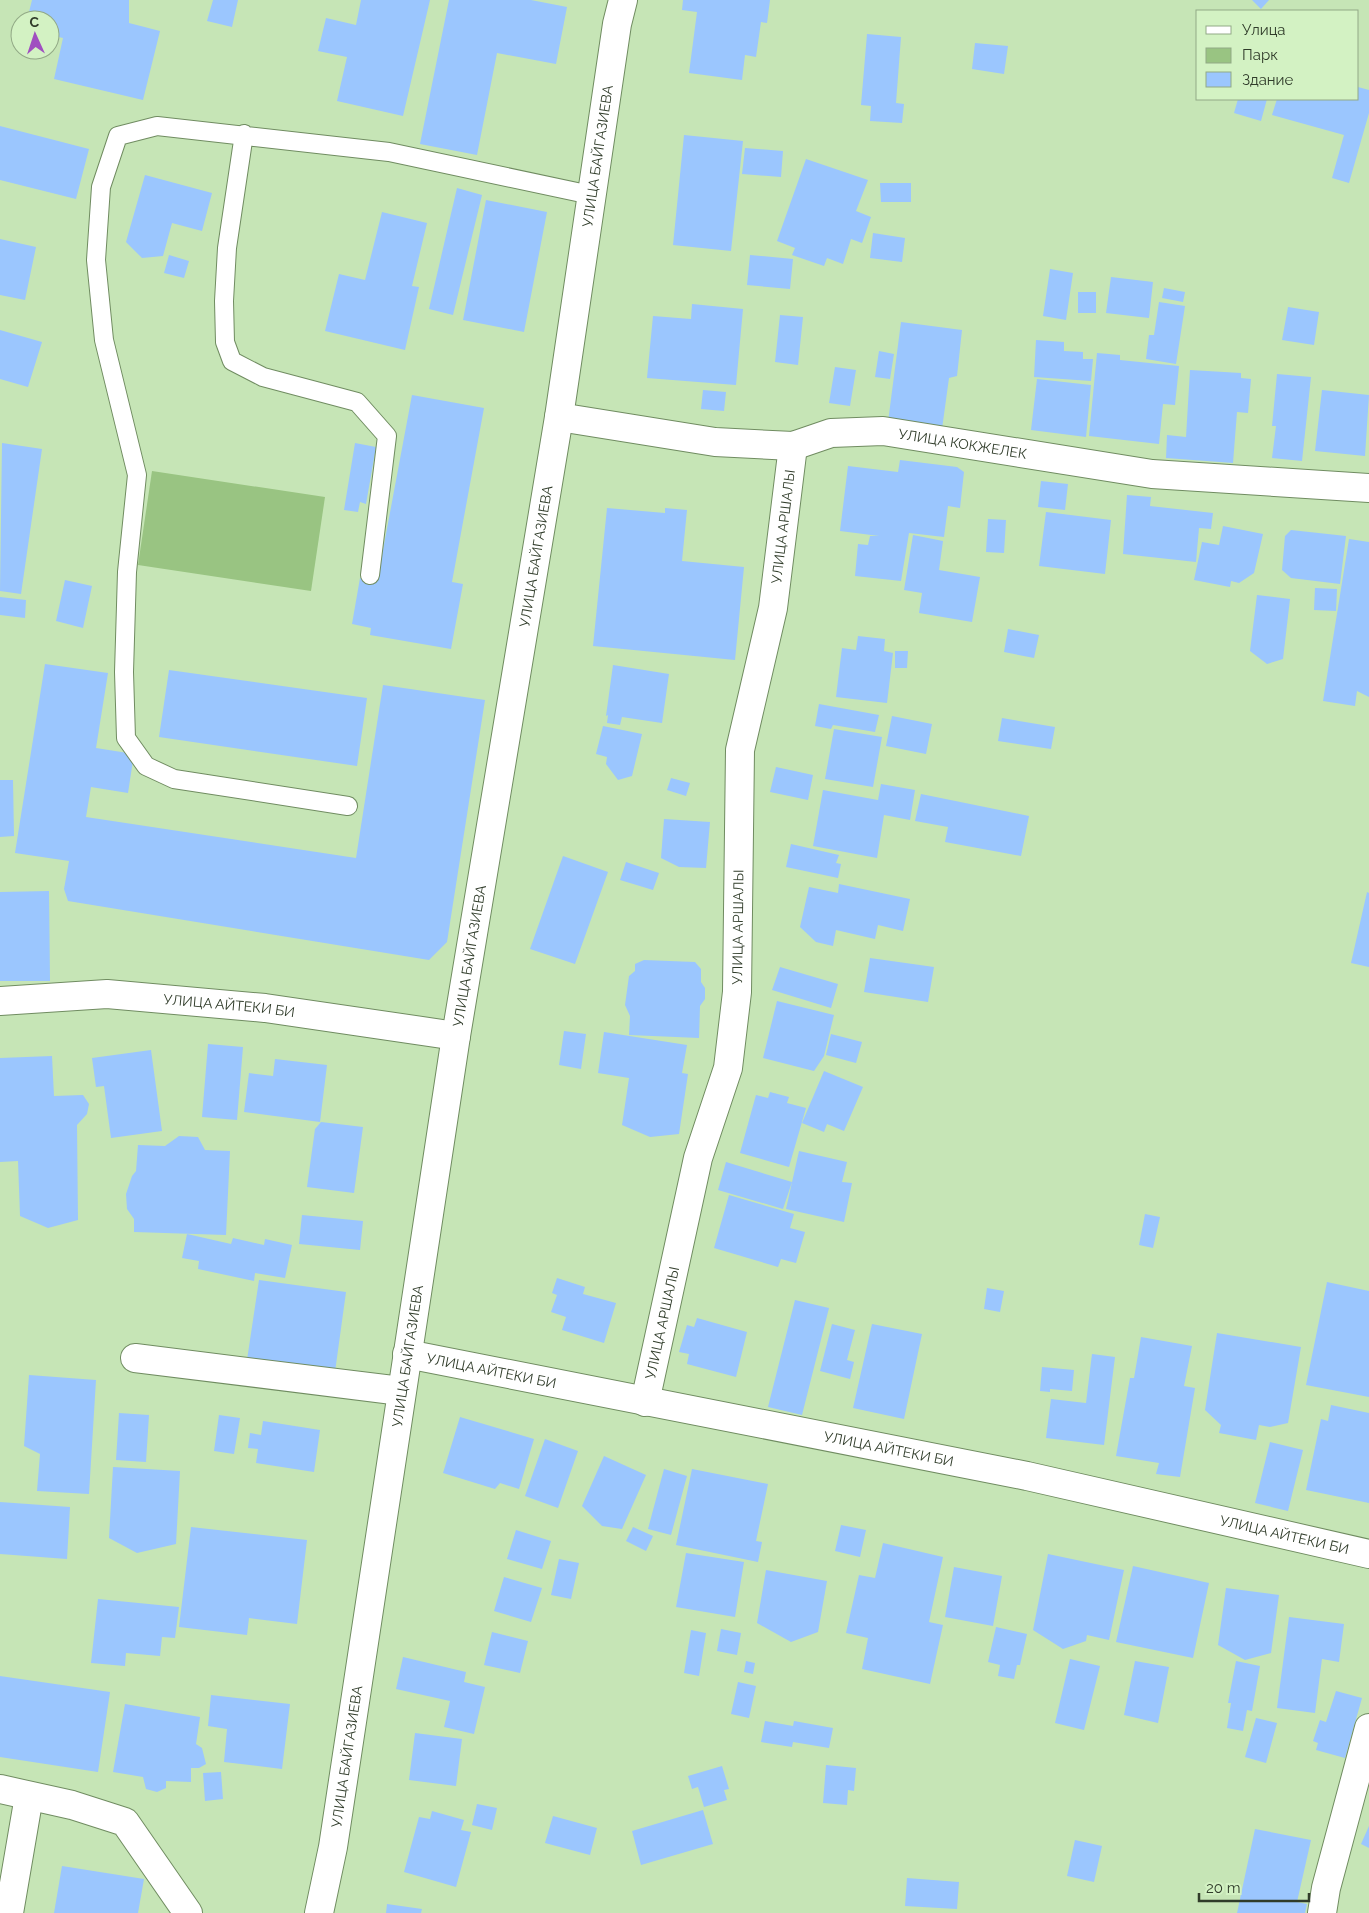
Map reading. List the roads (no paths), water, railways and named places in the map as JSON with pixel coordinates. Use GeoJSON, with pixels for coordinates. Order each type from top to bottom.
{"type":"FeatureCollection","features":[{"type":"Feature","properties":{"kind":"street","name":"УЛИЦА БАЙГАЗИЕВА"},"geometry":{"type":"LineString","coordinates":[[319,1913],[333,1847],[456,1036],[559,417],[617,24],[623,0]]}},
{"type":"Feature","properties":{"kind":"street","name":"УЛИЦА КОКЖЕЛЕК"},"geometry":{"type":"LineString","coordinates":[[559,417],[715,442],[793,446],[830,433],[883,430],[1152,474],[1369,488]]}},
{"type":"Feature","properties":{"kind":"street","name":"УЛИЦА АРШАЛЫ"},"geometry":{"type":"LineString","coordinates":[[645,1402],[698,1158],[728,1068],[737,992],[740,750],[773,608],[793,446]]}},
{"type":"Feature","properties":{"kind":"street","name":"УЛИЦА АЙТЕКИ БИ"},"geometry":{"type":"LineString","coordinates":[[0,1001],[107,994],[264,1008],[456,1036]]}},
{"type":"Feature","properties":{"kind":"street","name":"УЛИЦА АЙТЕКИ БИ"},"geometry":{"type":"LineString","coordinates":[[407,1354],[1027,1476],[1369,1554]]}},
{"type":"Feature","properties":{"kind":"street"},"geometry":{"type":"LineString","coordinates":[[135,1358],[401,1391]]}},
{"type":"Feature","properties":{"kind":"street"},"geometry":{"type":"LineString","coordinates":[[1322,1913],[1326,1888],[1369,1728]]}},
{"type":"Feature","properties":{"kind":"street"},"geometry":{"type":"LineString","coordinates":[[0,1789],[72,1805],[126,1822],[188,1913]]}},
{"type":"Feature","properties":{"kind":"street"},"geometry":{"type":"LineString","coordinates":[[9,1913],[29,1796]]}},
{"type":"Feature","properties":{"kind":"lane"},"geometry":{"type":"LineString","coordinates":[[348,806],[174,779],[146,766],[126,738],[124,672],[127,572],[137,475],[104,340],[96,260],[101,188],[118,136],[157,126],[244,134],[389,152],[591,195]]}},
{"type":"Feature","properties":{"kind":"lane"},"geometry":{"type":"LineString","coordinates":[[244,134],[227,248],[224,301],[225,342],[232,361],[262,377],[358,402],[387,436],[370,575]]}}]}
